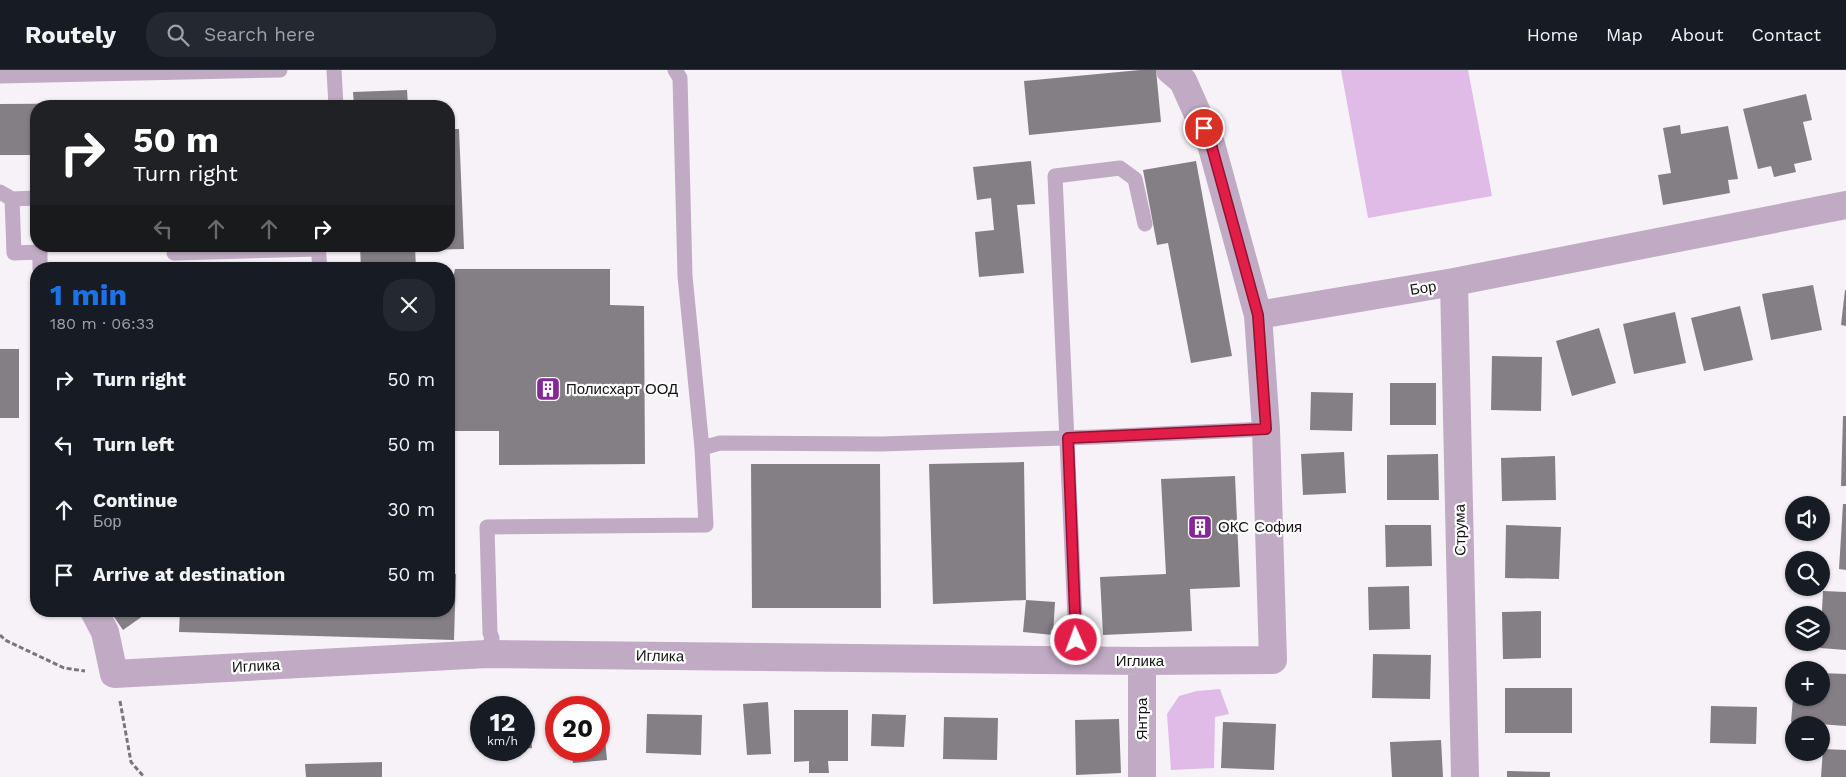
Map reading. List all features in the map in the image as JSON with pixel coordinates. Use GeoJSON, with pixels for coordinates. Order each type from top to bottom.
{"type":"FeatureCollection","features":[{"type":"Feature","properties":{"kind":"street"},"geometry":{"type":"LineString","coordinates":[[1170,70],[1183,81],[1211,144],[1258,315],[1266,429]]}},
{"type":"Feature","properties":{"kind":"street","name":"Бор"},"geometry":{"type":"LineString","coordinates":[[1258,315],[1454,282],[1846,205]]}},
{"type":"Feature","properties":{"kind":"street","name":"Струма"},"geometry":{"type":"LineString","coordinates":[[1454,282],[1465,777]]}},
{"type":"Feature","properties":{"kind":"street","name":"Иглика"},"geometry":{"type":"LineString","coordinates":[[114,674],[487,654],[1142,661],[1273,660],[1266,429]]}},
{"type":"Feature","properties":{"kind":"street"},"geometry":{"type":"LineString","coordinates":[[97,617],[105,632],[114,674]]}},
{"type":"Feature","properties":{"kind":"street","name":"Янтра"},"geometry":{"type":"LineString","coordinates":[[1142,661],[1142,777]]}},
{"type":"Feature","properties":{"kind":"lane"},"geometry":{"type":"LineString","coordinates":[[0,76],[280,70]]}},
{"type":"Feature","properties":{"kind":"lane"},"geometry":{"type":"LineString","coordinates":[[334,70],[336,100]]}},
{"type":"Feature","properties":{"kind":"lane"},"geometry":{"type":"LineString","coordinates":[[487,654],[492,638],[490,634],[487,527],[706,525],[702,448],[685,276],[680,78],[675,70]]}},
{"type":"Feature","properties":{"kind":"lane"},"geometry":{"type":"LineString","coordinates":[[1076,640],[1055,176],[1120,168],[1135,179],[1145,224]]}},
{"type":"Feature","properties":{"kind":"lane"},"geometry":{"type":"LineString","coordinates":[[30,198],[6,196],[14,254],[40,252]]}},
{"type":"Feature","properties":{"kind":"lane"},"geometry":{"type":"LineString","coordinates":[[174,253],[203,252]]}},
{"type":"Feature","properties":{"kind":"lane"},"geometry":{"type":"LineString","coordinates":[[702,448],[720,443],[881,444],[1266,429]]}},
{"type":"Feature","properties":{"kind":"path"},"geometry":{"type":"LineString","coordinates":[[0,635],[5,640],[64,668],[114,674],[131,762],[144,777]]}},
{"type":"Feature","properties":{"kind":"shaded area"},"geometry":{"type":"Polygon","coordinates":[[[1341,70],[1468,70],[1492,196],[1368,218],[1341,70]]]}},
{"type":"Feature","properties":{"kind":"shaded area"},"geometry":{"type":"Polygon","coordinates":[[[1220,689],[1229,714],[1215,717],[1214,768],[1171,770],[1167,714],[1179,696],[1197,691],[1220,689]]]}},
{"type":"Feature","properties":{"kind":"building"},"geometry":{"type":"Polygon","coordinates":[[[1156,70],[1161,122],[1029,135],[1024,81],[1156,70]]]}},
{"type":"Feature","properties":{"kind":"building"},"geometry":{"type":"Polygon","coordinates":[[[407,90],[408,100],[354,100],[353,92],[407,90]]]}},
{"type":"Feature","properties":{"kind":"building"},"geometry":{"type":"Polygon","coordinates":[[[1806,94],[1812,120],[1803,122],[1812,160],[1794,164],[1796,172],[1774,177],[1771,166],[1758,169],[1743,109],[1806,94]]]}},
{"type":"Feature","properties":{"kind":"building"},"geometry":{"type":"Polygon","coordinates":[[[0,104],[30,104],[30,155],[0,155],[0,104]]]}},
{"type":"Feature","properties":{"kind":"building"},"geometry":{"type":"Polygon","coordinates":[[[1680,125],[1681,134],[1728,126],[1738,179],[1728,180],[1730,193],[1663,205],[1658,175],[1671,173],[1663,128],[1680,125]]]}},
{"type":"Feature","properties":{"kind":"building"},"geometry":{"type":"Polygon","coordinates":[[[455,129],[459,129],[464,249],[455,249],[455,129]]]}},
{"type":"Feature","properties":{"kind":"building"},"geometry":{"type":"Polygon","coordinates":[[[1031,161],[1035,204],[1017,205],[1024,273],[979,277],[975,232],[994,230],[991,198],[977,200],[973,167],[1031,161]]]}},
{"type":"Feature","properties":{"kind":"building"},"geometry":{"type":"Polygon","coordinates":[[[1196,161],[1232,356],[1191,363],[1168,243],[1157,245],[1143,170],[1196,161]]]}},
{"type":"Feature","properties":{"kind":"building"},"geometry":{"type":"Polygon","coordinates":[[[360,252],[415,252],[416,262],[361,262],[360,252]]]}},
{"type":"Feature","properties":{"kind":"building","name":"Полисхарт ООД"},"geometry":{"type":"Polygon","coordinates":[[[455,269],[610,269],[610,305],[644,306],[645,464],[499,465],[499,431],[455,431],[455,269]]]}},
{"type":"Feature","properties":{"kind":"building"},"geometry":{"type":"Polygon","coordinates":[[[1813,285],[1822,330],[1771,340],[1762,294],[1813,285]]]}},
{"type":"Feature","properties":{"kind":"building"},"geometry":{"type":"Polygon","coordinates":[[[1846,290],[1846,326],[1841,325],[1846,290]]]}},
{"type":"Feature","properties":{"kind":"building"},"geometry":{"type":"Polygon","coordinates":[[[1740,306],[1753,360],[1704,371],[1691,318],[1740,306]]]}},
{"type":"Feature","properties":{"kind":"building"},"geometry":{"type":"Polygon","coordinates":[[[1675,312],[1686,363],[1634,374],[1623,324],[1675,312]]]}},
{"type":"Feature","properties":{"kind":"building"},"geometry":{"type":"Polygon","coordinates":[[[1599,328],[1616,383],[1572,396],[1556,341],[1599,328]]]}},
{"type":"Feature","properties":{"kind":"building"},"geometry":{"type":"Polygon","coordinates":[[[0,349],[19,349],[19,418],[0,418],[0,349]]]}},
{"type":"Feature","properties":{"kind":"building"},"geometry":{"type":"Polygon","coordinates":[[[1492,356],[1542,357],[1541,411],[1491,410],[1492,356]]]}},
{"type":"Feature","properties":{"kind":"building"},"geometry":{"type":"Polygon","coordinates":[[[1390,383],[1436,383],[1436,425],[1390,425],[1390,383]]]}},
{"type":"Feature","properties":{"kind":"building"},"geometry":{"type":"Polygon","coordinates":[[[1311,392],[1353,393],[1352,431],[1310,430],[1311,392]]]}},
{"type":"Feature","properties":{"kind":"building"},"geometry":{"type":"Polygon","coordinates":[[[1843,416],[1846,416],[1846,486],[1841,486],[1843,416]]]}},
{"type":"Feature","properties":{"kind":"building"},"geometry":{"type":"Polygon","coordinates":[[[1344,452],[1346,493],[1303,495],[1301,454],[1344,452]]]}},
{"type":"Feature","properties":{"kind":"building"},"geometry":{"type":"Polygon","coordinates":[[[1438,454],[1439,500],[1387,500],[1387,455],[1438,454]]]}},
{"type":"Feature","properties":{"kind":"building"},"geometry":{"type":"Polygon","coordinates":[[[1555,456],[1556,500],[1502,501],[1501,458],[1555,456]]]}},
{"type":"Feature","properties":{"kind":"building"},"geometry":{"type":"Polygon","coordinates":[[[1024,462],[1026,600],[933,604],[929,464],[1024,462]]]}},
{"type":"Feature","properties":{"kind":"building"},"geometry":{"type":"Polygon","coordinates":[[[751,464],[880,464],[881,608],[752,608],[751,464]]]}},
{"type":"Feature","properties":{"kind":"building","name":"ОКС София"},"geometry":{"type":"Polygon","coordinates":[[[1235,476],[1240,587],[1190,589],[1192,631],[1103,635],[1100,577],[1166,574],[1161,479],[1235,476]]]}},
{"type":"Feature","properties":{"kind":"building"},"geometry":{"type":"Polygon","coordinates":[[[1843,504],[1846,504],[1846,570],[1839,569],[1843,504]]]}},
{"type":"Feature","properties":{"kind":"building"},"geometry":{"type":"Polygon","coordinates":[[[1385,525],[1431,525],[1432,566],[1386,567],[1385,525]]]}},
{"type":"Feature","properties":{"kind":"building"},"geometry":{"type":"Polygon","coordinates":[[[1506,525],[1561,527],[1559,579],[1505,578],[1506,525]]]}},
{"type":"Feature","properties":{"kind":"building"},"geometry":{"type":"Polygon","coordinates":[[[455,574],[456,574],[455,607],[455,574]]]}},
{"type":"Feature","properties":{"kind":"building"},"geometry":{"type":"Polygon","coordinates":[[[1409,586],[1410,629],[1369,630],[1368,587],[1409,586]]]}},
{"type":"Feature","properties":{"kind":"building"},"geometry":{"type":"Polygon","coordinates":[[[1830,591],[1846,592],[1846,650],[1830,649],[1830,606],[1822,606],[1823,596],[1830,596],[1830,591]]]}},
{"type":"Feature","properties":{"kind":"building"},"geometry":{"type":"Polygon","coordinates":[[[1026,600],[1055,602],[1053,635],[1023,632],[1026,600]]]}},
{"type":"Feature","properties":{"kind":"building"},"geometry":{"type":"Polygon","coordinates":[[[1541,611],[1541,658],[1503,659],[1502,612],[1541,611]]]}},
{"type":"Feature","properties":{"kind":"building"},"geometry":{"type":"Polygon","coordinates":[[[114,617],[141,617],[123,630],[114,617]]]}},
{"type":"Feature","properties":{"kind":"building"},"geometry":{"type":"Polygon","coordinates":[[[180,617],[455,617],[454,640],[179,632],[180,617]]]}},
{"type":"Feature","properties":{"kind":"building"},"geometry":{"type":"Polygon","coordinates":[[[1373,654],[1431,655],[1430,699],[1372,698],[1373,654]]]}},
{"type":"Feature","properties":{"kind":"building"},"geometry":{"type":"Polygon","coordinates":[[[1830,673],[1846,674],[1846,726],[1830,725],[1830,716],[1792,716],[1792,706],[1830,706],[1830,673]]]}},
{"type":"Feature","properties":{"kind":"building"},"geometry":{"type":"Polygon","coordinates":[[[1505,688],[1572,688],[1572,733],[1505,733],[1505,688]]]}},
{"type":"Feature","properties":{"kind":"building"},"geometry":{"type":"Polygon","coordinates":[[[768,702],[771,754],[747,755],[743,704],[768,702]]]}},
{"type":"Feature","properties":{"kind":"building"},"geometry":{"type":"Polygon","coordinates":[[[1711,706],[1757,707],[1756,744],[1710,743],[1711,706]]]}},
{"type":"Feature","properties":{"kind":"building"},"geometry":{"type":"Polygon","coordinates":[[[794,710],[848,710],[848,761],[828,761],[829,773],[809,773],[809,761],[794,762],[794,710]]]}},
{"type":"Feature","properties":{"kind":"building"},"geometry":{"type":"Polygon","coordinates":[[[647,714],[702,715],[701,755],[646,753],[647,714]]]}},
{"type":"Feature","properties":{"kind":"building"},"geometry":{"type":"Polygon","coordinates":[[[872,714],[906,715],[904,747],[871,746],[872,714]]]}},
{"type":"Feature","properties":{"kind":"building"},"geometry":{"type":"Polygon","coordinates":[[[944,717],[998,718],[997,760],[943,759],[944,717]]]}},
{"type":"Feature","properties":{"kind":"building"},"geometry":{"type":"Polygon","coordinates":[[[1119,719],[1121,773],[1076,775],[1075,720],[1119,719]]]}},
{"type":"Feature","properties":{"kind":"building"},"geometry":{"type":"Polygon","coordinates":[[[1223,722],[1276,724],[1274,770],[1221,768],[1223,722]]]}},
{"type":"Feature","properties":{"kind":"building"},"geometry":{"type":"Polygon","coordinates":[[[1441,740],[1443,777],[1392,777],[1390,742],[1441,740]]]}},
{"type":"Feature","properties":{"kind":"building"},"geometry":{"type":"Polygon","coordinates":[[[1830,749],[1846,750],[1846,777],[1821,777],[1822,761],[1830,761],[1830,749]]]}},
{"type":"Feature","properties":{"kind":"building"},"geometry":{"type":"Polygon","coordinates":[[[573,761],[596,761],[573,763],[573,761]]]}},
{"type":"Feature","properties":{"kind":"building"},"geometry":{"type":"Polygon","coordinates":[[[382,762],[382,777],[306,777],[305,764],[382,762]]]}},
{"type":"Feature","properties":{"kind":"building"},"geometry":{"type":"Polygon","coordinates":[[[1507,771],[1550,772],[1550,777],[1507,777],[1507,771]]]}},
{"type":"Feature","properties":{"kind":"place","name":"Полисхарт ООД"},"geometry":{"type":"Point","coordinates":[548,389]}},
{"type":"Feature","properties":{"kind":"place","name":"ОКС София"},"geometry":{"type":"Point","coordinates":[1200,527]}},
{"type":"Feature","properties":{"kind":"route"},"geometry":{"type":"LineString","coordinates":[[1076,640],[1068,438],[1266,429],[1258,315],[1211,144],[1204,128]]}}]}
